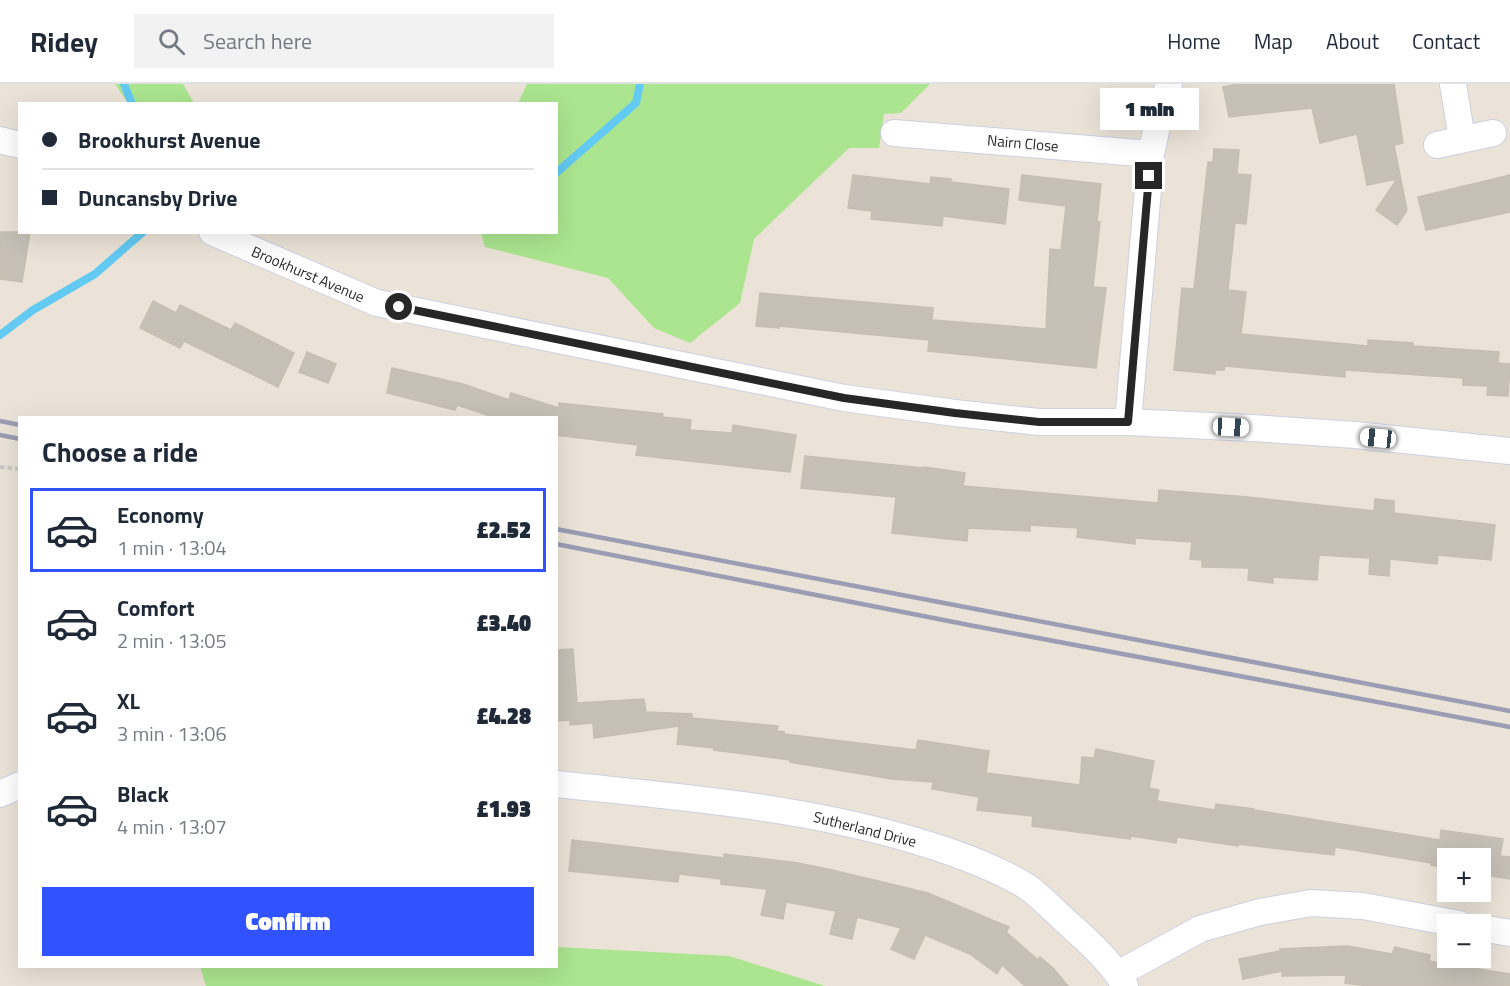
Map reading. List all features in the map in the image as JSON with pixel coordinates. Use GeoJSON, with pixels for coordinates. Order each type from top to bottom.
{"type":"FeatureCollection","features":[{"type":"Feature","properties":{"kind":"street"},"geometry":{"type":"LineString","coordinates":[[1128,422],[1151,154],[1169,84]]}},
{"type":"Feature","properties":{"kind":"street"},"geometry":{"type":"LineString","coordinates":[[1453,84],[1462,140]]}},
{"type":"Feature","properties":{"kind":"street","name":"Nairn Close"},"geometry":{"type":"LineString","coordinates":[[894,132],[1151,154]]}},
{"type":"Feature","properties":{"kind":"street"},"geometry":{"type":"LineString","coordinates":[[1437,145],[1493,133]]}},
{"type":"Feature","properties":{"kind":"street"},"geometry":{"type":"LineString","coordinates":[[0,140],[18,144]]}},
{"type":"Feature","properties":{"kind":"street","name":"Brookhurst Avenue"},"geometry":{"type":"LineString","coordinates":[[217,234],[377,303],[844,398],[1039,422],[1128,422],[1321,433],[1510,451]]}},
{"type":"Feature","properties":{"kind":"street","name":"Sutherland Drive"},"geometry":{"type":"LineString","coordinates":[[558,784],[750,805],[837,820],[901,836],[961,855],[1026,887],[1084,938],[1121,980]]}},
{"type":"Feature","properties":{"kind":"street"},"geometry":{"type":"LineString","coordinates":[[0,794],[18,786]]}},
{"type":"Feature","properties":{"kind":"street"},"geometry":{"type":"LineString","coordinates":[[1121,980],[1200,929],[1260,912],[1311,903],[1363,906],[1437,920]]}},
{"type":"Feature","properties":{"kind":"street"},"geometry":{"type":"LineString","coordinates":[[1491,930],[1510,933]]}},
{"type":"Feature","properties":{"kind":"path"},"geometry":{"type":"LineString","coordinates":[[0,467],[18,470]]}},
{"type":"Feature","properties":{"kind":"green space"},"geometry":{"type":"Polygon","coordinates":[[[115,84],[183,84],[193,102],[127,102],[115,84]]]}},
{"type":"Feature","properties":{"kind":"green space"},"geometry":{"type":"Polygon","coordinates":[[[527,84],[930,84],[901,113],[884,114],[879,148],[849,148],[754,239],[740,303],[690,343],[654,328],[608,278],[485,247],[481,234],[558,234],[558,102],[518,102],[527,84]]]}},
{"type":"Feature","properties":{"kind":"green space"},"geometry":{"type":"Polygon","coordinates":[[[558,947],[729,956],[825,986],[206,986],[201,968],[558,968],[558,947]]]}},
{"type":"Feature","properties":{"kind":"building"},"geometry":{"type":"Polygon","coordinates":[[[1237,84],[1394,84],[1403,143],[1394,145],[1407,210],[1397,225],[1376,210],[1397,179],[1367,185],[1357,134],[1320,143],[1312,108],[1229,117],[1223,87],[1237,84]]]}},
{"type":"Feature","properties":{"kind":"building"},"geometry":{"type":"Polygon","coordinates":[[[1214,149],[1239,150],[1237,174],[1251,175],[1246,224],[1235,223],[1228,290],[1246,292],[1241,334],[1368,346],[1368,340],[1413,343],[1413,346],[1499,352],[1498,363],[1510,364],[1508,396],[1487,395],[1488,386],[1463,385],[1463,378],[1345,370],[1345,377],[1225,366],[1224,370],[1215,370],[1215,374],[1174,370],[1182,288],[1194,289],[1208,162],[1213,162],[1214,149]]]}},
{"type":"Feature","properties":{"kind":"building"},"geometry":{"type":"Polygon","coordinates":[[[853,175],[930,184],[931,177],[951,179],[951,182],[1009,189],[1005,224],[943,216],[942,226],[871,219],[872,211],[848,208],[853,175]]]}},
{"type":"Feature","properties":{"kind":"building"},"geometry":{"type":"Polygon","coordinates":[[[1022,175],[1101,184],[1097,221],[1100,222],[1093,287],[1106,288],[1096,368],[928,351],[929,340],[779,326],[779,328],[756,326],[760,293],[933,308],[932,320],[1046,329],[1050,249],[1061,250],[1066,206],[1019,200],[1022,175]]]}},
{"type":"Feature","properties":{"kind":"building"},"geometry":{"type":"Polygon","coordinates":[[[1510,175],[1510,212],[1426,230],[1418,197],[1510,175]]]}},
{"type":"Feature","properties":{"kind":"building"},"geometry":{"type":"Polygon","coordinates":[[[0,232],[30,234],[22,282],[0,279],[0,232]]]}},
{"type":"Feature","properties":{"kind":"building"},"geometry":{"type":"Polygon","coordinates":[[[153,301],[176,313],[180,305],[231,330],[235,323],[294,353],[278,387],[184,341],[180,348],[140,328],[153,301]]]}},
{"type":"Feature","properties":{"kind":"building"},"geometry":{"type":"Polygon","coordinates":[[[307,352],[336,364],[328,383],[299,372],[307,352]]]}},
{"type":"Feature","properties":{"kind":"building"},"geometry":{"type":"Polygon","coordinates":[[[392,368],[463,384],[509,400],[511,393],[559,408],[559,403],[663,414],[662,417],[691,420],[690,430],[732,433],[733,425],[796,435],[790,472],[636,455],[638,445],[558,435],[558,416],[490,416],[457,405],[455,410],[387,393],[392,368]]]}},
{"type":"Feature","properties":{"kind":"building"},"geometry":{"type":"Polygon","coordinates":[[[805,456],[965,473],[963,486],[1158,503],[1159,490],[1374,511],[1375,499],[1394,501],[1394,513],[1495,525],[1491,560],[1438,555],[1437,564],[1390,559],[1389,576],[1369,574],[1370,558],[1319,555],[1317,580],[1273,577],[1273,583],[1248,580],[1249,568],[1202,567],[1202,560],[1190,559],[1192,542],[1135,538],[1135,544],[1077,537],[1078,528],[1030,525],[1030,531],[968,528],[967,541],[892,533],[896,497],[801,488],[805,456]]]}},
{"type":"Feature","properties":{"kind":"building"},"geometry":{"type":"Polygon","coordinates":[[[573,649],[577,703],[644,699],[646,712],[692,714],[692,718],[778,726],[777,731],[784,732],[784,734],[916,750],[918,740],[989,751],[986,773],[1080,785],[1082,757],[1094,758],[1096,749],[1154,761],[1149,788],[1159,790],[1157,801],[1215,810],[1216,804],[1254,809],[1440,840],[1441,830],[1503,839],[1500,856],[1510,857],[1510,879],[1491,876],[1491,848],[1437,848],[1437,866],[1431,863],[1335,847],[1334,855],[1238,844],[1238,846],[1177,837],[1176,843],[1131,836],[1130,839],[1032,826],[1033,816],[977,810],[979,797],[932,789],[933,782],[892,779],[790,762],[790,760],[677,744],[679,726],[594,738],[593,723],[570,725],[570,720],[558,721],[558,650],[573,649]]]}},
{"type":"Feature","properties":{"kind":"building"},"geometry":{"type":"Polygon","coordinates":[[[572,840],[724,858],[724,854],[798,863],[928,893],[1009,927],[1006,932],[1038,960],[1040,957],[1053,968],[1068,986],[1025,986],[1002,965],[997,974],[970,954],[925,935],[914,959],[891,949],[901,928],[857,917],[852,939],[830,934],[836,911],[786,902],[783,919],[761,915],[767,889],[721,884],[721,879],[679,874],[678,882],[569,871],[572,840]]]}},
{"type":"Feature","properties":{"kind":"building"},"geometry":{"type":"Polygon","coordinates":[[[1347,946],[1392,954],[1395,947],[1430,955],[1429,961],[1437,962],[1437,968],[1473,968],[1510,974],[1509,986],[1367,986],[1345,983],[1346,975],[1282,976],[1282,971],[1243,979],[1239,959],[1280,951],[1280,949],[1347,946]]]}},
{"type":"Feature","properties":{"kind":"waterway"},"geometry":{"type":"LineString","coordinates":[[124,84],[131,102]]}},
{"type":"Feature","properties":{"kind":"waterway"},"geometry":{"type":"LineString","coordinates":[[558,171],[636,103],[640,84]]}},
{"type":"Feature","properties":{"kind":"waterway"},"geometry":{"type":"LineString","coordinates":[[0,335],[33,310],[95,274],[141,234]]}},
{"type":"Feature","properties":{"kind":"railway"},"geometry":{"type":"LineString","coordinates":[[0,421],[18,425]]}},
{"type":"Feature","properties":{"kind":"railway"},"geometry":{"type":"LineString","coordinates":[[0,435],[18,439]]}},
{"type":"Feature","properties":{"kind":"railway"},"geometry":{"type":"LineString","coordinates":[[558,529],[1510,711]]}},
{"type":"Feature","properties":{"kind":"railway"},"geometry":{"type":"LineString","coordinates":[[558,544],[1510,727]]}},
{"type":"Feature","properties":{"kind":"route"},"geometry":{"type":"LineString","coordinates":[[399,307],[844,398],[1039,422],[1128,422],[1149,176]]}}]}
